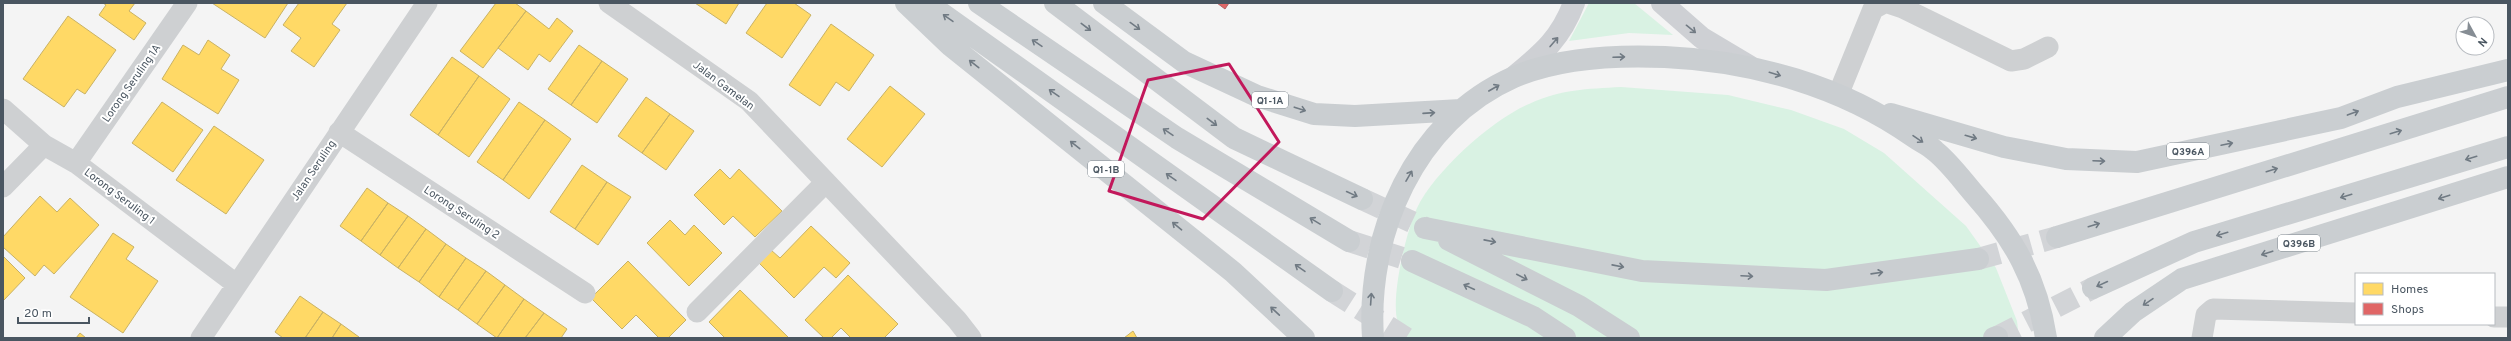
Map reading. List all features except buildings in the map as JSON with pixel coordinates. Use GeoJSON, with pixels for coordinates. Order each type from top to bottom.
{"type":"FeatureCollection","features":[{"type":"Feature","properties":{"kind":"main road","name":"Q1-1B"},"geometry":{"type":"LineString","coordinates":[[906,3],[951,46],[1227,267],[1304,338]]}},
{"type":"Feature","properties":{"kind":"main road"},"geometry":{"type":"LineString","coordinates":[[927,3],[1332,291]]}},
{"type":"Feature","properties":{"kind":"main road"},"geometry":{"type":"LineString","coordinates":[[979,3],[1177,138],[1348,241]]}},
{"type":"Feature","properties":{"kind":"main road"},"geometry":{"type":"LineString","coordinates":[[1055,3],[1234,138],[1362,198]]}},
{"type":"Feature","properties":{"kind":"main road","name":"Q1-1A"},"geometry":{"type":"LineString","coordinates":[[1104,3],[1184,62],[1257,96],[1314,114],[1354,116],[1462,110]]}},
{"type":"Feature","properties":{"kind":"main road"},"geometry":{"type":"LineString","coordinates":[[1373,338],[1371,309],[1375,267],[1392,207],[1428,146],[1462,110],[1515,77],[1542,55],[1558,38],[1574,3]]}},
{"type":"Feature","properties":{"kind":"main road"},"geometry":{"type":"LineString","coordinates":[[1662,3],[1702,38],[1749,66]]}},
{"type":"Feature","properties":{"kind":"main road"},"geometry":{"type":"LineString","coordinates":[[1515,77],[1568,63],[1610,57],[1696,59],[1749,66],[1867,106],[1894,122],[1935,150],[1992,214],[2023,260],[2042,315],[2046,338]]}},
{"type":"Feature","properties":{"kind":"main road","name":"Q396A"},"geometry":{"type":"LineString","coordinates":[[1867,106],[2004,147],[2066,159],[2137,162],[2340,118],[2397,97],[2508,70]]}},
{"type":"Feature","properties":{"kind":"main road"},"geometry":{"type":"LineString","coordinates":[[2057,237],[2508,97]]}},
{"type":"Feature","properties":{"kind":"main road"},"geometry":{"type":"LineString","coordinates":[[2093,288],[2194,242],[2508,147]]}},
{"type":"Feature","properties":{"kind":"main road","name":"Q396B"},"geometry":{"type":"LineString","coordinates":[[2105,338],[2133,312],[2182,279],[2508,176]]}},
{"type":"Feature","properties":{"kind":"main road"},"geometry":{"type":"LineString","coordinates":[[1629,338],[1579,306],[1425,228],[1642,271],[1826,280],[1978,259]]}},
{"type":"Feature","properties":{"kind":"main road"},"geometry":{"type":"LineString","coordinates":[[1412,261],[1533,317],[1566,338]]}},
{"type":"Feature","properties":{"kind":"street","name":"Lorong Seruling 1A"},"geometry":{"type":"LineString","coordinates":[[76,163],[187,3]]}},
{"type":"Feature","properties":{"kind":"street","name":"Jalan Seruling"},"geometry":{"type":"LineString","coordinates":[[208,336],[236,284],[427,3]]}},
{"type":"Feature","properties":{"kind":"street","name":"Jalan Gamelan"},"geometry":{"type":"LineString","coordinates":[[609,3],[749,101],[971,338]]}},
{"type":"Feature","properties":{"kind":"street"},"geometry":{"type":"LineString","coordinates":[[1838,95],[1873,9],[1884,3]]}},
{"type":"Feature","properties":{"kind":"street"},"geometry":{"type":"LineString","coordinates":[[1888,3],[1903,8],[2011,61],[2024,59],[2048,47]]}},
{"type":"Feature","properties":{"kind":"street","name":"Lorong Seruling 1"},"geometry":{"type":"LineString","coordinates":[[3,109],[44,145],[76,163],[236,284]]}},
{"type":"Feature","properties":{"kind":"street","name":"Lorong Seruling 2"},"geometry":{"type":"LineString","coordinates":[[339,132],[585,293]]}},
{"type":"Feature","properties":{"kind":"street"},"geometry":{"type":"LineString","coordinates":[[3,187],[44,145]]}},
{"type":"Feature","properties":{"kind":"street"},"geometry":{"type":"LineString","coordinates":[[697,312],[826,182]]}},
{"type":"Feature","properties":{"kind":"street"},"geometry":{"type":"LineString","coordinates":[[2202,338],[2206,315],[2213,309],[2355,313]]}},
{"type":"Feature","properties":{"kind":"street"},"geometry":{"type":"LineString","coordinates":[[2495,317],[2508,317]]}},
{"type":"Feature","properties":{"kind":"highlighted area"},"geometry":{"type":"Polygon","coordinates":[[[1229,64],[1279,142],[1203,219],[1109,191],[1148,80],[1229,64]]]}},
{"type":"Feature","properties":{"kind":"green space"},"geometry":{"type":"Polygon","coordinates":[[[1589,3],[1634,3],[1673,35],[1629,33],[1569,41],[1589,3]]]}},
{"type":"Feature","properties":{"kind":"green space"},"geometry":{"type":"Polygon","coordinates":[[[1621,87],[1728,95],[1791,110],[1844,129],[1884,153],[1966,226],[1996,268],[2017,321],[2019,338],[1404,338],[1396,315],[1397,288],[1402,259],[1417,208],[1437,178],[1482,134],[1498,122],[1529,104],[1552,95],[1585,89],[1621,87]]]}},
{"type":"Feature","properties":{"kind":"tunnel"},"geometry":{"type":"LineString","coordinates":[[1362,199],[1425,228]]}},
{"type":"Feature","properties":{"kind":"tunnel"},"geometry":{"type":"LineString","coordinates":[[1978,259],[2057,237]]}},
{"type":"Feature","properties":{"kind":"tunnel"},"geometry":{"type":"LineString","coordinates":[[1349,241],[1412,261]]}},
{"type":"Feature","properties":{"kind":"tunnel"},"geometry":{"type":"LineString","coordinates":[[1997,337],[2093,288]]}},
{"type":"Feature","properties":{"kind":"tunnel"},"geometry":{"type":"LineString","coordinates":[[1332,291],[1406,338]]}}]}
